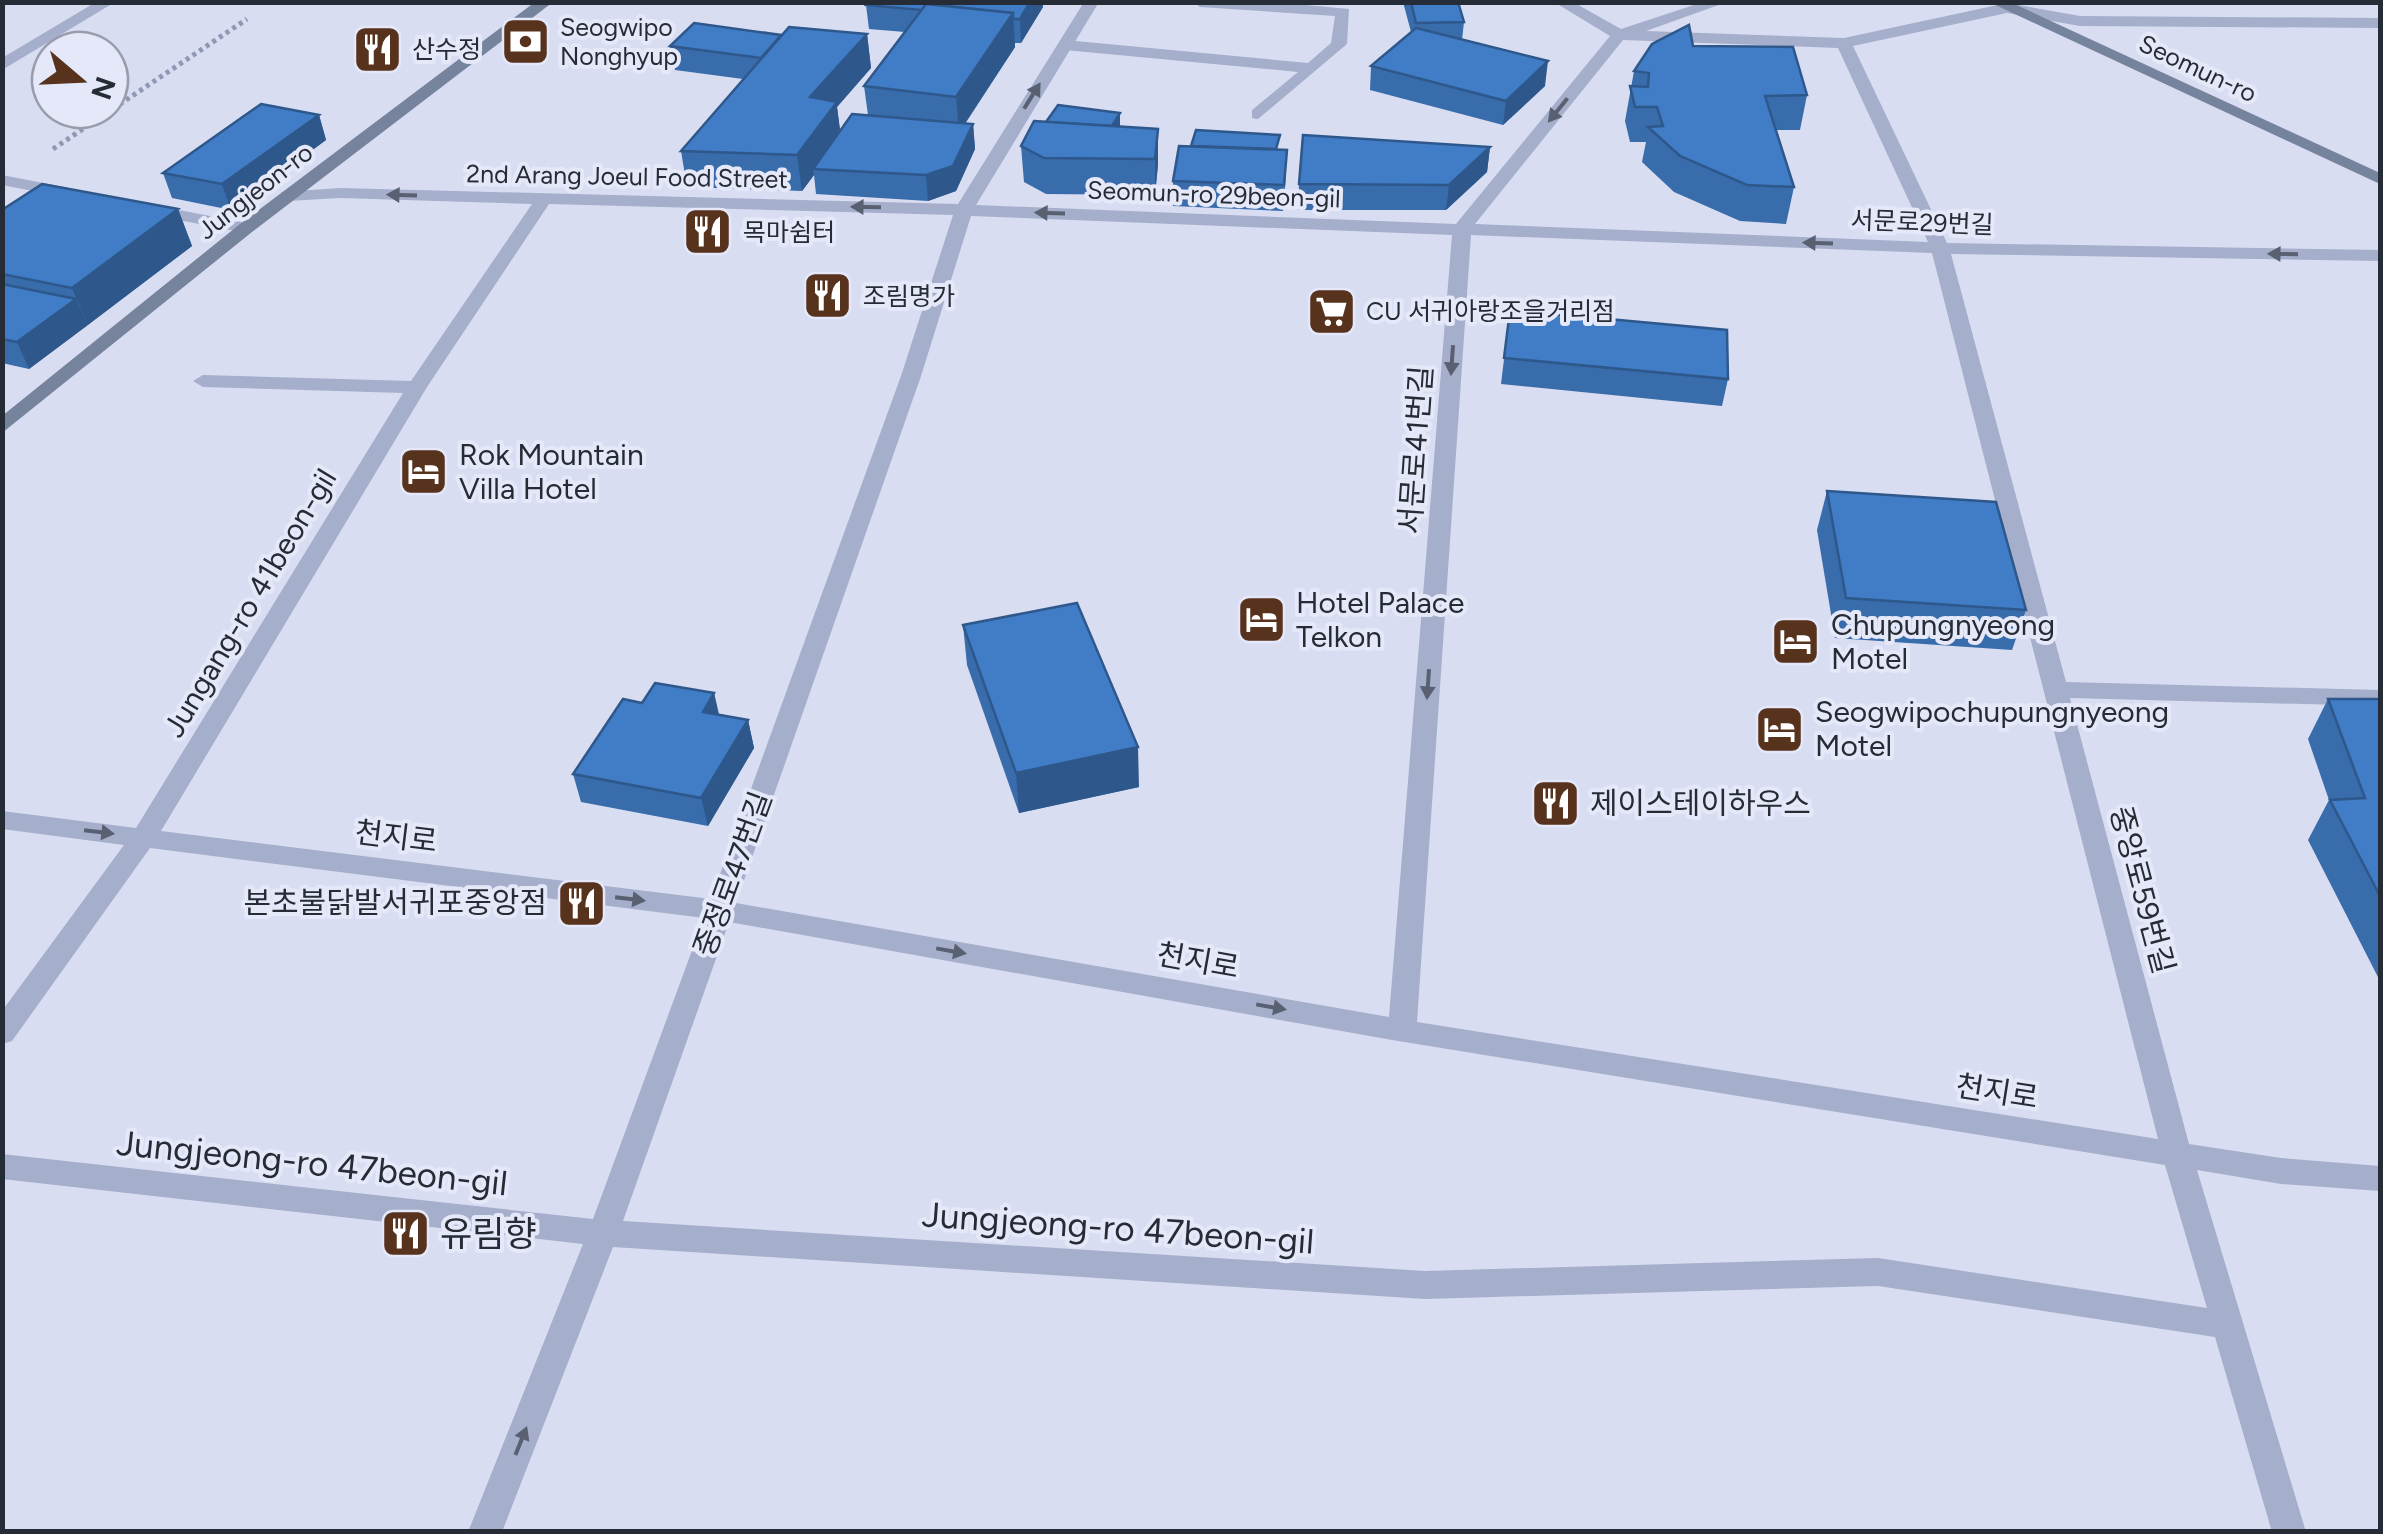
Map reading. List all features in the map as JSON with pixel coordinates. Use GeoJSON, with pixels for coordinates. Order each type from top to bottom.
{"type":"FeatureCollection","features":[{"type":"Feature","properties":{"kind":"street"},"geometry":{"type":"LineString","coordinates":[[2,66],[108,2]]}},
{"type":"Feature","properties":{"kind":"street","name":"Jungjeon-ro"},"geometry":{"type":"LineString","coordinates":[[2,427],[246,228],[546,2]]}},
{"type":"Feature","properties":{"kind":"street","name":"중정로47번길"},"geometry":{"type":"LineString","coordinates":[[485,1532],[603,1233],[911,376],[964,210],[1092,2]]}},
{"type":"Feature","properties":{"kind":"street"},"geometry":{"type":"LineString","coordinates":[[1200,2],[1342,12],[1340,44],[1258,114]]}},
{"type":"Feature","properties":{"kind":"street"},"geometry":{"type":"LineString","coordinates":[[1561,2],[1620,34],[1844,43],[2001,5],[2080,21],[2380,23]]}},
{"type":"Feature","properties":{"kind":"street"},"geometry":{"type":"LineString","coordinates":[[1462,228],[1620,34],[1720,2]]}},
{"type":"Feature","properties":{"kind":"street","name":"Seomun-ro"},"geometry":{"type":"LineString","coordinates":[[2001,5],[2380,178]]}},
{"type":"Feature","properties":{"kind":"street","name":"중앙로59번길"},"geometry":{"type":"LineString","coordinates":[[1844,43],[1940,248],[2177,1154],[2288,1532]]}},
{"type":"Feature","properties":{"kind":"street"},"geometry":{"type":"LineString","coordinates":[[1065,45],[1312,68]]}},
{"type":"Feature","properties":{"kind":"street"},"geometry":{"type":"LineString","coordinates":[[4,180],[80,195]]}},
{"type":"Feature","properties":{"kind":"street","name":"2nd Arang Joeul Food Street"},"geometry":{"type":"LineString","coordinates":[[288,196],[340,193],[964,210]]}},
{"type":"Feature","properties":{"kind":"street","name":"Jungang-ro 41beon-gil"},"geometry":{"type":"LineString","coordinates":[[2,1034],[143,838],[416,387],[543,200]]}},
{"type":"Feature","properties":{"kind":"street"},"geometry":{"type":"LineString","coordinates":[[135,206],[246,228]]}},
{"type":"Feature","properties":{"kind":"street","name":"Seomun-ro 29beon-gil"},"geometry":{"type":"LineString","coordinates":[[964,210],[1462,228]]}},
{"type":"Feature","properties":{"kind":"street","name":"서문로29번길"},"geometry":{"type":"LineString","coordinates":[[1462,228],[1940,248],[2380,255]]}},
{"type":"Feature","properties":{"kind":"street","name":"서문로41번길"},"geometry":{"type":"LineString","coordinates":[[1402,1030],[1462,228]]}},
{"type":"Feature","properties":{"kind":"street"},"geometry":{"type":"LineString","coordinates":[[204,380],[416,387]]}},
{"type":"Feature","properties":{"kind":"street"},"geometry":{"type":"LineString","coordinates":[[2056,690],[2380,698]]}},
{"type":"Feature","properties":{"kind":"street","name":"천지로"},"geometry":{"type":"LineString","coordinates":[[2,820],[720,910],[1402,1030],[2280,1171],[2380,1178]]}},
{"type":"Feature","properties":{"kind":"street","name":"Jungjeong-ro 47beon-gil"},"geometry":{"type":"LineString","coordinates":[[2,1166],[603,1233],[1425,1285],[1878,1272],[2228,1325]]}},
{"type":"Feature","properties":{"kind":"path"},"geometry":{"type":"LineString","coordinates":[[4,180],[247,19]]}},
{"type":"Feature","properties":{"kind":"building"},"geometry":{"type":"Polygon","coordinates":[[[1030,2],[1020,19],[1013,19],[1013,13],[926,4],[922,10],[866,5],[1030,2]]]}},
{"type":"Feature","properties":{"kind":"building"},"geometry":{"type":"Polygon","coordinates":[[[1411,2],[1458,2],[1464,22],[1416,23],[1411,2]]]}},
{"type":"Feature","properties":{"kind":"building"},"geometry":{"type":"Polygon","coordinates":[[[926,4],[1013,13],[956,97],[864,86],[926,4]]]}},
{"type":"Feature","properties":{"kind":"building"},"geometry":{"type":"Polygon","coordinates":[[[694,23],[781,35],[761,58],[670,46],[694,23]]]}},
{"type":"Feature","properties":{"kind":"building"},"geometry":{"type":"Polygon","coordinates":[[[1689,25],[1693,46],[1793,47],[1807,95],[1765,96],[1794,187],[1747,185],[1680,156],[1648,127],[1663,126],[1657,107],[1635,107],[1630,86],[1648,87],[1649,73],[1634,71],[1652,44],[1689,25]]]}},
{"type":"Feature","properties":{"kind":"building"},"geometry":{"type":"Polygon","coordinates":[[[789,27],[867,34],[810,97],[837,102],[797,155],[681,151],[789,27]]]}},
{"type":"Feature","properties":{"kind":"building"},"geometry":{"type":"Polygon","coordinates":[[[1416,28],[1548,61],[1506,101],[1371,66],[1416,28]]]}},
{"type":"Feature","properties":{"kind":"building"},"geometry":{"type":"Polygon","coordinates":[[[261,104],[319,115],[222,184],[163,173],[261,104]]]}},
{"type":"Feature","properties":{"kind":"building"},"geometry":{"type":"Polygon","coordinates":[[[1058,105],[1120,113],[1112,126],[1046,122],[1058,105]]]}},
{"type":"Feature","properties":{"kind":"building"},"geometry":{"type":"Polygon","coordinates":[[[852,114],[973,124],[953,166],[926,175],[813,169],[852,114]]]}},
{"type":"Feature","properties":{"kind":"building"},"geometry":{"type":"Polygon","coordinates":[[[1034,121],[1158,129],[1155,159],[1044,158],[1021,146],[1034,121]]]}},
{"type":"Feature","properties":{"kind":"building"},"geometry":{"type":"Polygon","coordinates":[[[1196,130],[1280,135],[1276,149],[1191,146],[1196,130]]]}},
{"type":"Feature","properties":{"kind":"building"},"geometry":{"type":"Polygon","coordinates":[[[1303,135],[1490,147],[1449,185],[1299,184],[1303,135]]]}},
{"type":"Feature","properties":{"kind":"building"},"geometry":{"type":"Polygon","coordinates":[[[1179,146],[1287,150],[1284,185],[1173,181],[1179,146]]]}},
{"type":"Feature","properties":{"kind":"building"},"geometry":{"type":"Polygon","coordinates":[[[42,184],[178,209],[72,288],[2,274],[2,210],[42,184]]]}},
{"type":"Feature","properties":{"kind":"building"},"geometry":{"type":"Polygon","coordinates":[[[2,284],[76,299],[17,342],[2,339],[2,284]]]}},
{"type":"Feature","properties":{"kind":"building"},"geometry":{"type":"Polygon","coordinates":[[[1510,310],[1727,330],[1728,379],[1504,358],[1510,310]]]}},
{"type":"Feature","properties":{"kind":"building"},"geometry":{"type":"Polygon","coordinates":[[[1827,491],[1996,502],[2026,610],[1846,598],[1827,491]]]}},
{"type":"Feature","properties":{"kind":"building"},"geometry":{"type":"Polygon","coordinates":[[[1077,603],[1138,747],[1016,773],[963,625],[1077,603]]]}},
{"type":"Feature","properties":{"kind":"building"},"geometry":{"type":"Polygon","coordinates":[[[655,683],[714,693],[703,712],[748,720],[701,798],[573,774],[623,699],[642,703],[655,683]]]}},
{"type":"Feature","properties":{"kind":"building"},"geometry":{"type":"Polygon","coordinates":[[[2328,699],[2380,699],[2380,896],[2330,800],[2365,798],[2328,699]]]}},
{"type":"Feature","properties":{"kind":"place","name":"Seogwipo Nonghyup"},"geometry":{"type":"Point","coordinates":[525,41]}},
{"type":"Feature","properties":{"kind":"place","name":"산수정"},"geometry":{"type":"Point","coordinates":[377,49]}},
{"type":"Feature","properties":{"kind":"place","name":"목마쉼터"},"geometry":{"type":"Point","coordinates":[708,232]}},
{"type":"Feature","properties":{"kind":"place","name":"조림명가"},"geometry":{"type":"Point","coordinates":[828,296]}},
{"type":"Feature","properties":{"kind":"place","name":"CU 서귀아랑조을거리점"},"geometry":{"type":"Point","coordinates":[1331,311]}},
{"type":"Feature","properties":{"kind":"place","name":"Rok Mountain Villa Hotel"},"geometry":{"type":"Point","coordinates":[424,472]}},
{"type":"Feature","properties":{"kind":"place","name":"Hotel Palace Telkon"},"geometry":{"type":"Point","coordinates":[1261,620]}},
{"type":"Feature","properties":{"kind":"place","name":"Chupungnyeong Motel"},"geometry":{"type":"Point","coordinates":[1796,642]}},
{"type":"Feature","properties":{"kind":"place","name":"Seogwipochupungnyeong Motel"},"geometry":{"type":"Point","coordinates":[1780,729]}},
{"type":"Feature","properties":{"kind":"place","name":"제이스테이하우스"},"geometry":{"type":"Point","coordinates":[1555,804]}},
{"type":"Feature","properties":{"kind":"place","name":"본초불닭발서귀포중앙점"},"geometry":{"type":"Point","coordinates":[582,903]}},
{"type":"Feature","properties":{"kind":"place","name":"유림향"},"geometry":{"type":"Point","coordinates":[405,1234]}}]}
